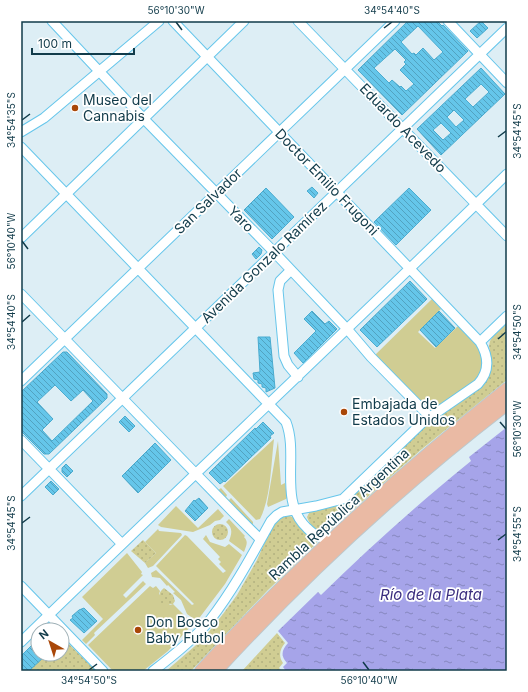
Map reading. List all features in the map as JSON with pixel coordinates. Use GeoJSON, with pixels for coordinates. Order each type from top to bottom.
{"type":"FeatureCollection","features":[{"type":"Feature","properties":{"kind":"main road","name":"Rambla República Argentina"},"geometry":{"type":"LineString","coordinates":[[201,671],[265,604],[332,538],[411,467],[507,389]]}},
{"type":"Feature","properties":{"kind":"main road","name":"Rambla República Argentina"},"geometry":{"type":"LineString","coordinates":[[216,671],[322,563],[417,477],[507,404]]}},
{"type":"Feature","properties":{"kind":"street","name":"Yaro"},"geometry":{"type":"LineString","coordinates":[[52,21],[144,119],[274,252],[348,330],[371,357],[430,417]]}},
{"type":"Feature","properties":{"kind":"street"},"geometry":{"type":"LineString","coordinates":[[21,132],[44,118],[159,21]]}},
{"type":"Feature","properties":{"kind":"street","name":"Doctor Emilio Frugoni"},"geometry":{"type":"LineString","coordinates":[[173,21],[480,342]]}},
{"type":"Feature","properties":{"kind":"street"},"geometry":{"type":"LineString","coordinates":[[21,238],[244,21]]}},
{"type":"Feature","properties":{"kind":"street","name":"Eduardo Acevedo"},"geometry":{"type":"LineString","coordinates":[[298,21],[507,236]]}},
{"type":"Feature","properties":{"kind":"street","name":"San Salvador"},"geometry":{"type":"LineString","coordinates":[[21,381],[395,21]]}},
{"type":"Feature","properties":{"kind":"street"},"geometry":{"type":"LineString","coordinates":[[448,21],[507,83]]}},
{"type":"Feature","properties":{"kind":"street","name":"Avenida Gonzalo Ramírez"},"geometry":{"type":"LineString","coordinates":[[21,496],[507,28]]}},
{"type":"Feature","properties":{"kind":"street"},"geometry":{"type":"LineString","coordinates":[[21,147],[286,422],[288,428],[291,485],[294,509],[311,532],[320,538],[332,538]]}},
{"type":"Feature","properties":{"kind":"street"},"geometry":{"type":"LineString","coordinates":[[21,642],[268,404],[348,330],[507,174]]}},
{"type":"Feature","properties":{"kind":"street"},"geometry":{"type":"LineString","coordinates":[[291,270],[280,281],[278,290],[284,356],[288,365],[298,377]]}},
{"type":"Feature","properties":{"kind":"street"},"geometry":{"type":"LineString","coordinates":[[21,294],[260,539]]}},
{"type":"Feature","properties":{"kind":"street"},"geometry":{"type":"LineString","coordinates":[[153,671],[183,647],[209,620],[236,582],[260,539],[277,514],[343,499],[430,417],[470,391],[482,380],[488,364],[487,357],[480,342],[507,316]]}},
{"type":"Feature","properties":{"kind":"street"},"geometry":{"type":"LineString","coordinates":[[21,440],[122,544]]}},
{"type":"Feature","properties":{"kind":"street"},"geometry":{"type":"LineString","coordinates":[[21,586],[103,671]]}},
{"type":"Feature","properties":{"kind":"shaded area"},"geometry":{"type":"Polygon","coordinates":[[[432,299],[441,309],[418,332],[435,348],[458,326],[484,355],[482,377],[431,413],[375,355],[432,299]]]}},
{"type":"Feature","properties":{"kind":"shaded area"},"geometry":{"type":"Polygon","coordinates":[[[507,323],[507,380],[422,449],[329,531],[318,531],[315,529],[308,521],[307,517],[310,511],[334,505],[429,421],[490,373],[490,341],[493,336],[507,323]]]}},
{"type":"Feature","properties":{"kind":"shaded area"},"geometry":{"type":"Polygon","coordinates":[[[274,439],[270,480],[264,510],[260,519],[256,520],[223,486],[274,439]]]}},
{"type":"Feature","properties":{"kind":"shaded area"},"geometry":{"type":"Polygon","coordinates":[[[278,441],[281,485],[285,483],[287,498],[268,507],[267,504],[278,441]]]}},
{"type":"Feature","properties":{"kind":"shaded area"},"geometry":{"type":"Polygon","coordinates":[[[221,488],[227,495],[226,497],[229,500],[231,498],[253,522],[253,526],[250,525],[217,491],[221,488]]]}},
{"type":"Feature","properties":{"kind":"shaded area"},"geometry":{"type":"Polygon","coordinates":[[[176,506],[198,528],[218,509],[224,516],[220,520],[193,532],[161,527],[158,525],[176,506]]]}},
{"type":"Feature","properties":{"kind":"shaded area"},"geometry":{"type":"Polygon","coordinates":[[[286,515],[293,517],[303,530],[317,540],[317,543],[268,590],[191,671],[166,671],[207,634],[223,614],[237,595],[257,560],[274,521],[286,515]]]}},
{"type":"Feature","properties":{"kind":"shaded area"},"geometry":{"type":"Polygon","coordinates":[[[229,519],[245,536],[244,537],[247,544],[244,552],[229,541],[231,531],[230,526],[226,522],[229,519]]]}},
{"type":"Feature","properties":{"kind":"shaded area"},"geometry":{"type":"Polygon","coordinates":[[[220,524],[227,529],[228,532],[223,539],[220,540],[213,535],[212,532],[217,525],[220,524]]]}},
{"type":"Feature","properties":{"kind":"shaded area"},"geometry":{"type":"Polygon","coordinates":[[[158,529],[159,531],[181,533],[182,535],[153,566],[148,568],[145,563],[156,553],[145,542],[158,529]]]}},
{"type":"Feature","properties":{"kind":"shaded area"},"geometry":{"type":"Polygon","coordinates":[[[185,535],[223,573],[226,571],[219,564],[221,562],[218,559],[220,557],[203,539],[206,535],[210,542],[225,547],[229,544],[242,555],[225,584],[197,621],[187,614],[181,600],[173,593],[175,592],[160,578],[152,577],[151,573],[156,570],[192,605],[194,604],[156,566],[185,535]]]}},
{"type":"Feature","properties":{"kind":"shaded area"},"geometry":{"type":"Polygon","coordinates":[[[143,540],[156,553],[145,563],[131,551],[143,540]]]}},
{"type":"Feature","properties":{"kind":"shaded area"},"geometry":{"type":"Polygon","coordinates":[[[127,553],[143,575],[123,595],[126,598],[143,581],[146,584],[94,633],[95,635],[86,644],[82,640],[103,619],[82,597],[127,553]]]}},
{"type":"Feature","properties":{"kind":"shaded area"},"geometry":{"type":"Polygon","coordinates":[[[150,586],[153,588],[156,586],[160,591],[159,594],[170,605],[173,604],[193,624],[168,651],[143,671],[113,671],[88,645],[150,586]]]}},
{"type":"Feature","properties":{"kind":"shaded area"},"geometry":{"type":"Polygon","coordinates":[[[164,588],[173,595],[175,601],[173,604],[161,605],[160,594],[164,588]]]}},
{"type":"Feature","properties":{"kind":"shaded area"},"geometry":{"type":"Polygon","coordinates":[[[277,633],[285,643],[280,653],[280,658],[283,663],[279,668],[282,671],[242,671],[277,633]]]}},
{"type":"Feature","properties":{"kind":"shaded area"},"geometry":{"type":"Polygon","coordinates":[[[70,645],[96,671],[27,671],[36,662],[70,662],[70,645]]]}},
{"type":"Feature","properties":{"kind":"water","name":"Río de la Plata"},"geometry":{"type":"Polygon","coordinates":[[[507,427],[507,671],[286,671],[283,667],[287,663],[283,657],[283,653],[284,648],[288,643],[278,631],[318,592],[321,595],[394,526],[471,461],[469,457],[507,427]]]}},
{"type":"Feature","properties":{"kind":"building"},"geometry":{"type":"Polygon","coordinates":[[[408,21],[437,21],[442,26],[443,25],[468,51],[402,115],[358,70],[408,21]],[[418,26],[401,42],[412,54],[414,53],[416,55],[423,48],[434,60],[443,52],[418,26]],[[395,49],[374,68],[389,83],[392,80],[406,91],[414,84],[400,70],[406,64],[404,62],[406,60],[395,49]]]}},
{"type":"Feature","properties":{"kind":"building"},"geometry":{"type":"Polygon","coordinates":[[[481,21],[488,28],[477,38],[470,31],[481,21]]]}},
{"type":"Feature","properties":{"kind":"building"},"geometry":{"type":"Polygon","coordinates":[[[481,68],[505,94],[441,155],[417,129],[481,68]],[[481,84],[465,99],[473,107],[489,92],[481,84]],[[454,110],[447,117],[456,127],[464,120],[454,110]],[[441,123],[433,130],[443,140],[451,133],[441,123]]]}},
{"type":"Feature","properties":{"kind":"building"},"geometry":{"type":"Polygon","coordinates":[[[312,187],[318,193],[314,198],[307,191],[312,187]]]}},
{"type":"Feature","properties":{"kind":"building"},"geometry":{"type":"Polygon","coordinates":[[[266,188],[294,217],[272,239],[244,210],[266,188]]]}},
{"type":"Feature","properties":{"kind":"building"},"geometry":{"type":"Polygon","coordinates":[[[409,188],[431,210],[396,245],[374,222],[409,188]]]}},
{"type":"Feature","properties":{"kind":"building"},"geometry":{"type":"Polygon","coordinates":[[[259,247],[262,250],[261,254],[256,259],[252,254],[259,247]]]}},
{"type":"Feature","properties":{"kind":"building"},"geometry":{"type":"Polygon","coordinates":[[[410,281],[427,299],[377,347],[360,330],[410,281]]]}},
{"type":"Feature","properties":{"kind":"building"},"geometry":{"type":"Polygon","coordinates":[[[312,311],[325,324],[329,321],[337,329],[303,363],[294,353],[316,331],[304,319],[312,311]]]}},
{"type":"Feature","properties":{"kind":"building"},"geometry":{"type":"Polygon","coordinates":[[[439,311],[455,328],[436,347],[420,330],[439,311]]]}},
{"type":"Feature","properties":{"kind":"building"},"geometry":{"type":"Polygon","coordinates":[[[258,337],[270,337],[275,388],[266,392],[266,388],[262,387],[262,384],[258,383],[258,380],[254,379],[253,373],[260,372],[258,337]]]}},
{"type":"Feature","properties":{"kind":"building"},"geometry":{"type":"Polygon","coordinates":[[[63,352],[67,352],[107,394],[107,398],[49,454],[44,454],[21,431],[21,392],[63,352]],[[55,385],[37,402],[53,419],[42,430],[52,441],[93,401],[83,390],[71,401],[55,385]]]}},
{"type":"Feature","properties":{"kind":"building"},"geometry":{"type":"Polygon","coordinates":[[[125,416],[135,426],[129,432],[119,422],[125,416]]]}},
{"type":"Feature","properties":{"kind":"building"},"geometry":{"type":"Polygon","coordinates":[[[263,422],[274,433],[270,436],[271,438],[225,482],[224,481],[220,484],[209,473],[263,422]]]}},
{"type":"Feature","properties":{"kind":"building"},"geometry":{"type":"Polygon","coordinates":[[[155,443],[171,460],[138,493],[122,476],[155,443]]]}},
{"type":"Feature","properties":{"kind":"building"},"geometry":{"type":"Polygon","coordinates":[[[66,464],[73,471],[67,477],[62,472],[62,468],[66,464]]]}},
{"type":"Feature","properties":{"kind":"building"},"geometry":{"type":"Polygon","coordinates":[[[51,481],[59,489],[53,495],[45,487],[51,481]]]}},
{"type":"Feature","properties":{"kind":"building"},"geometry":{"type":"Polygon","coordinates":[[[199,498],[208,508],[195,521],[185,511],[194,500],[195,501],[199,498]]]}},
{"type":"Feature","properties":{"kind":"building"},"geometry":{"type":"Polygon","coordinates":[[[84,608],[97,621],[84,633],[70,620],[79,610],[84,608]]]}},
{"type":"Feature","properties":{"kind":"building"},"geometry":{"type":"Polygon","coordinates":[[[30,647],[30,662],[39,662],[29,671],[21,671],[21,656],[30,647]]]}},
{"type":"Feature","properties":{"kind":"place","name":"Museo del Cannabis"},"geometry":{"type":"Point","coordinates":[75,108]}},
{"type":"Feature","properties":{"kind":"place","name":"Embajada de Estados Unidos"},"geometry":{"type":"Point","coordinates":[344,412]}},
{"type":"Feature","properties":{"kind":"place","name":"Don Bosco Baby Futbol"},"geometry":{"type":"Point","coordinates":[138,630]}}]}
